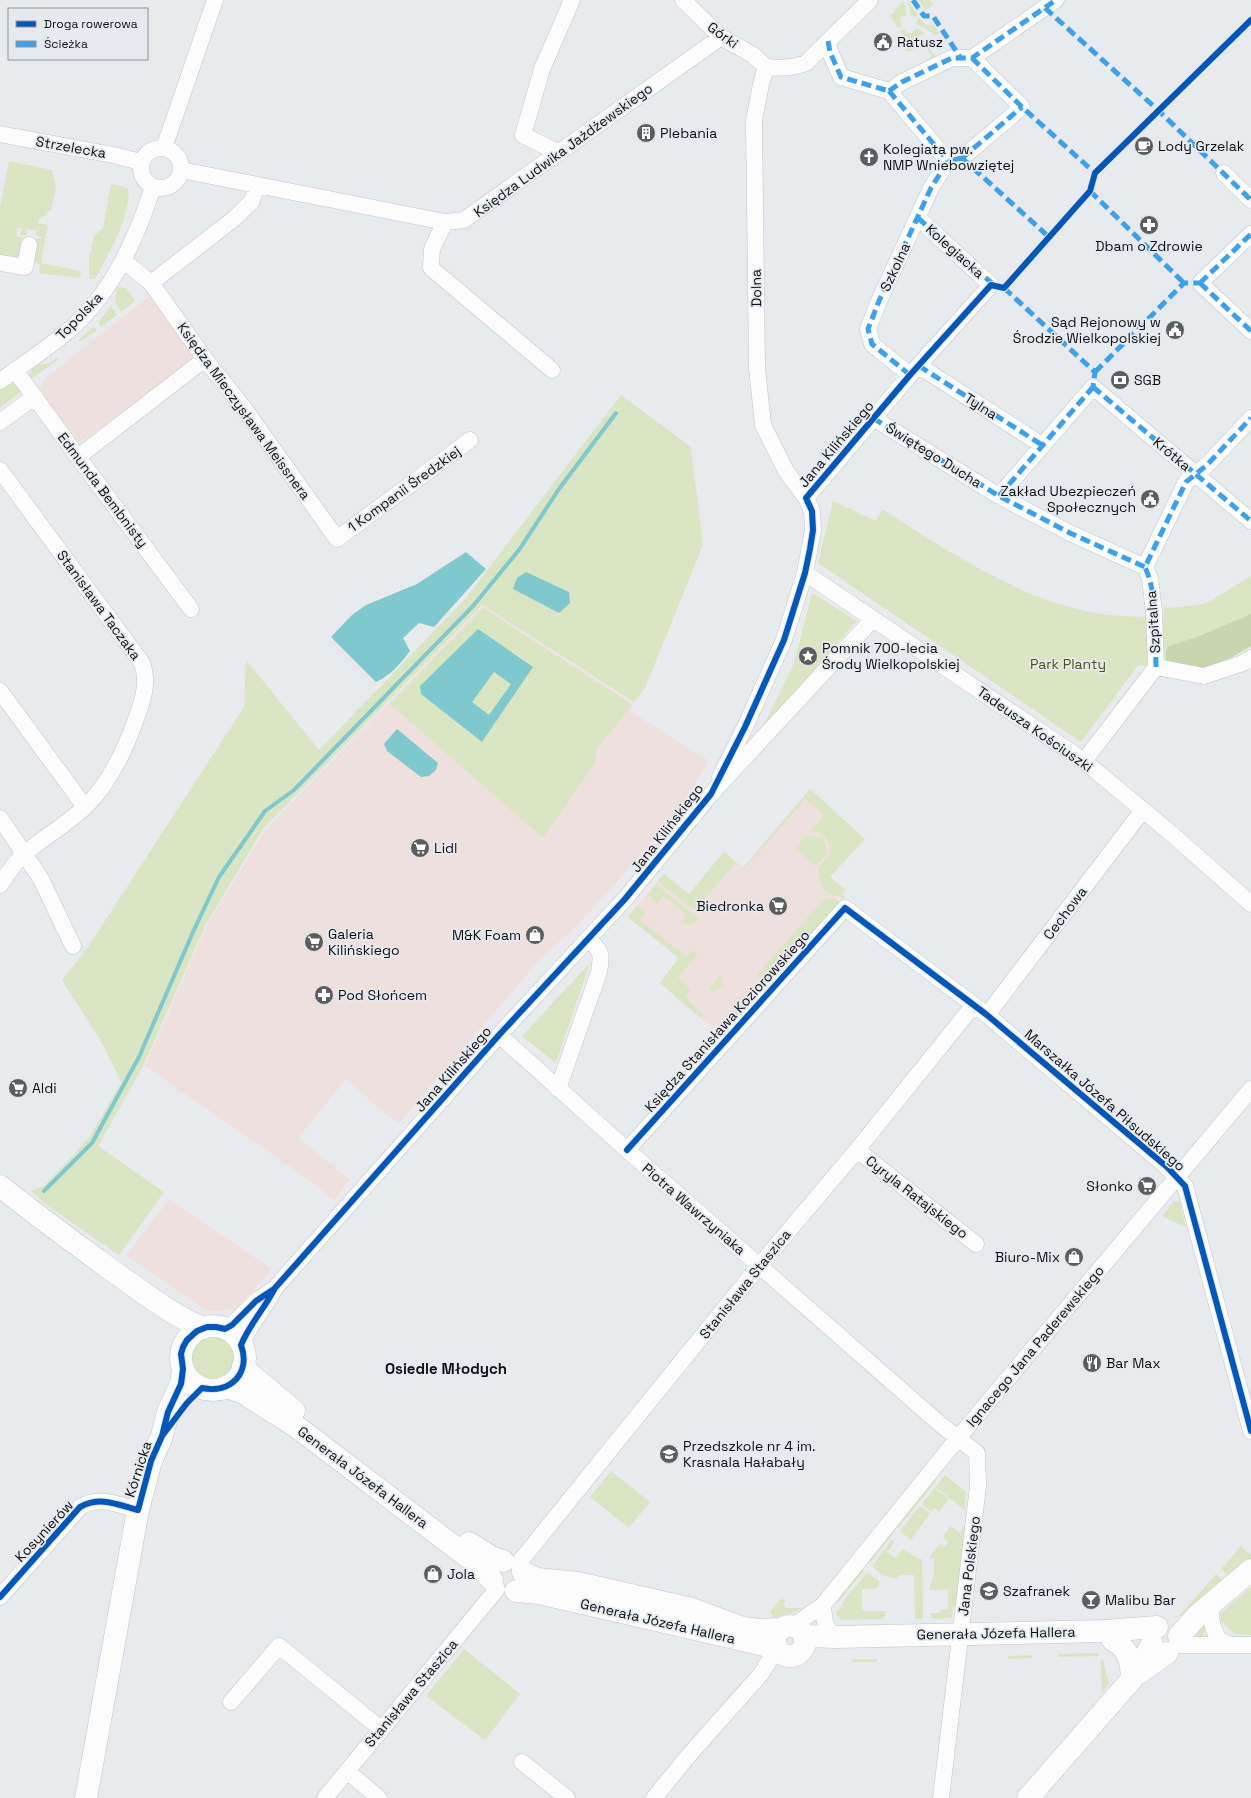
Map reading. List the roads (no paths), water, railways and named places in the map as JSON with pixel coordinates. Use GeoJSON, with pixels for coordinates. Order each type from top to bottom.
{"type":"FeatureCollection","features":[{"type":"Feature","properties":{"kind":"street"},"geometry":{"type":"LineString","coordinates":[[164,148],[214,0]]}},
{"type":"Feature","properties":{"kind":"street"},"geometry":{"type":"LineString","coordinates":[[558,153],[523,135],[542,69],[572,0]]}},
{"type":"Feature","properties":{"kind":"street","name":"Górki"},"geometry":{"type":"LineString","coordinates":[[683,0],[721,37],[753,55],[766,67]]}},
{"type":"Feature","properties":{"kind":"street"},"geometry":{"type":"LineString","coordinates":[[766,67],[783,69],[793,68],[806,63],[870,0]]}},
{"type":"Feature","properties":{"kind":"street"},"geometry":{"type":"LineString","coordinates":[[888,91],[902,82],[952,58],[972,58],[1046,3]]}},
{"type":"Feature","properties":{"kind":"street","name":"Księdza Ludwika Jażdżewskiego"},"geometry":{"type":"LineString","coordinates":[[181,170],[256,186],[445,222],[464,220],[721,37]]}},
{"type":"Feature","properties":{"kind":"street"},"geometry":{"type":"LineString","coordinates":[[828,41],[830,52],[841,77],[888,91],[955,160]]}},
{"type":"Feature","properties":{"kind":"street","name":"Szkolna"},"geometry":{"type":"LineString","coordinates":[[915,371],[872,344],[868,329],[879,301],[931,188],[955,160],[1022,107],[972,58]]}},
{"type":"Feature","properties":{"kind":"street","name":"Dolna"},"geometry":{"type":"LineString","coordinates":[[766,67],[754,121],[757,368],[763,425],[786,471],[806,498]]}},
{"type":"Feature","properties":{"kind":"street","name":"Strzelecka"},"geometry":{"type":"LineString","coordinates":[[0,134],[113,155],[141,162]]}},
{"type":"Feature","properties":{"kind":"street"},"geometry":{"type":"LineString","coordinates":[[164,148],[175,154],[181,170],[179,176],[171,186],[165,188],[152,187],[144,179],[140,168],[141,162],[148,153],[153,150],[164,148]]}},
{"type":"Feature","properties":{"kind":"street"},"geometry":{"type":"LineString","coordinates":[[1224,173],[1251,200]]}},
{"type":"Feature","properties":{"kind":"street"},"geometry":{"type":"LineString","coordinates":[[151,283],[235,218],[252,201],[256,186]]}},
{"type":"Feature","properties":{"kind":"street","name":"Topolska"},"geometry":{"type":"LineString","coordinates":[[0,381],[63,336],[90,310],[122,262],[131,243],[152,187]]}},
{"type":"Feature","properties":{"kind":"street","name":"Kolegiacka"},"geometry":{"type":"LineString","coordinates":[[918,218],[991,285]]}},
{"type":"Feature","properties":{"kind":"street"},"geometry":{"type":"LineString","coordinates":[[445,222],[432,248],[431,268],[552,370]]}},
{"type":"Feature","properties":{"kind":"street"},"geometry":{"type":"LineString","coordinates":[[1251,234],[1200,282],[1251,331]]}},
{"type":"Feature","properties":{"kind":"street"},"geometry":{"type":"LineString","coordinates":[[0,263],[25,267],[29,245]]}},
{"type":"Feature","properties":{"kind":"street","name":"Księdza Mieczysława Meissnera"},"geometry":{"type":"LineString","coordinates":[[122,262],[130,266],[151,283],[205,359],[246,411],[337,538]]}},
{"type":"Feature","properties":{"kind":"street","name":"Jana Kilińskiego"},"geometry":{"type":"LineString","coordinates":[[711,794],[740,737],[784,640],[805,573],[813,530],[812,511],[806,498],[873,418],[991,285]]}},
{"type":"Feature","properties":{"kind":"street"},"geometry":{"type":"LineString","coordinates":[[78,457],[205,359]]}},
{"type":"Feature","properties":{"kind":"street","name":"Edmunda Bembnisty"},"geometry":{"type":"LineString","coordinates":[[15,370],[191,609]]}},
{"type":"Feature","properties":{"kind":"street","name":"Tylna"},"geometry":{"type":"LineString","coordinates":[[915,371],[1042,445]]}},
{"type":"Feature","properties":{"kind":"street","name":"Krótka"},"geometry":{"type":"LineString","coordinates":[[1042,445],[1093,387],[1251,522]]}},
{"type":"Feature","properties":{"kind":"street"},"geometry":{"type":"LineString","coordinates":[[0,422],[34,397]]}},
{"type":"Feature","properties":{"kind":"street","name":"Świętego Ducha"},"geometry":{"type":"LineString","coordinates":[[873,418],[999,496],[1070,533],[1145,567]]}},
{"type":"Feature","properties":{"kind":"street"},"geometry":{"type":"LineString","coordinates":[[1145,567],[1186,482],[1207,464],[1251,418]]}},
{"type":"Feature","properties":{"kind":"street","name":"1 Kompanii Średzkiej"},"geometry":{"type":"LineString","coordinates":[[337,538],[470,440]]}},
{"type":"Feature","properties":{"kind":"street"},"geometry":{"type":"LineString","coordinates":[[999,496],[1042,445]]}},
{"type":"Feature","properties":{"kind":"street","name":"Stanisława Taczaka"},"geometry":{"type":"LineString","coordinates":[[0,470],[142,663],[146,679],[144,695],[131,733],[102,788],[85,807],[23,855],[0,885]]}},
{"type":"Feature","properties":{"kind":"street","name":"Szpitalna"},"geometry":{"type":"LineString","coordinates":[[1084,761],[1156,667],[1154,612],[1150,578],[1145,567]]}},
{"type":"Feature","properties":{"kind":"street","name":"Tadeusza Kościuszki"},"geometry":{"type":"LineString","coordinates":[[805,573],[1084,761],[1251,904]]}},
{"type":"Feature","properties":{"kind":"street","name":"Jana Kilińskiego"},"geometry":{"type":"LineString","coordinates":[[225,1329],[232,1325],[256,1301],[275,1288],[499,1035],[629,895],[711,794],[873,619]]}},
{"type":"Feature","properties":{"kind":"street"},"geometry":{"type":"LineString","coordinates":[[1156,667],[1204,676],[1242,663],[1251,658]]}},
{"type":"Feature","properties":{"kind":"street"},"geometry":{"type":"LineString","coordinates":[[0,691],[85,807]]}},
{"type":"Feature","properties":{"kind":"street"},"geometry":{"type":"LineString","coordinates":[[740,737],[755,747]]}},
{"type":"Feature","properties":{"kind":"street","name":"Cechowa"},"geometry":{"type":"LineString","coordinates":[[987,1015],[1143,810]]}},
{"type":"Feature","properties":{"kind":"street"},"geometry":{"type":"LineString","coordinates":[[0,818],[23,855],[41,879],[72,946]]}},
{"type":"Feature","properties":{"kind":"street","name":"Marszałka Józefa Piłsudskiego"},"geometry":{"type":"LineString","coordinates":[[845,908],[973,1006],[987,1015],[1177,1176],[1185,1186],[1251,1431]]}},
{"type":"Feature","properties":{"kind":"street","name":"Księdza Stanisława Koziorowskiego"},"geometry":{"type":"LineString","coordinates":[[627,1150],[845,908]]}},
{"type":"Feature","properties":{"kind":"street"},"geometry":{"type":"LineString","coordinates":[[558,1089],[599,972],[602,954],[588,939]]}},
{"type":"Feature","properties":{"kind":"street","name":"Stanisława Staszica"},"geometry":{"type":"LineString","coordinates":[[325,1798],[508,1576],[759,1266],[857,1150],[973,1006]]}},
{"type":"Feature","properties":{"kind":"street","name":"Piotra Wawrzyniaka"},"geometry":{"type":"LineString","coordinates":[[499,1035],[759,1266],[958,1438]]}},
{"type":"Feature","properties":{"kind":"street","name":"Ignacego Jana Paderewskiego"},"geometry":{"type":"LineString","coordinates":[[654,1798],[688,1755],[790,1641],[818,1620],[823,1606],[958,1438],[1177,1176],[1251,1090]]}},
{"type":"Feature","properties":{"kind":"street","name":"Cyryla Ratajskiego"},"geometry":{"type":"LineString","coordinates":[[857,1150],[976,1244]]}},
{"type":"Feature","properties":{"kind":"street"},"geometry":{"type":"LineString","coordinates":[[0,1186],[38,1217],[146,1295],[194,1324],[204,1328]]}},
{"type":"Feature","properties":{"kind":"street","name":"Jana Kilińskiego"},"geometry":{"type":"LineString","coordinates":[[242,1355],[245,1336],[266,1306],[275,1288]]}},
{"type":"Feature","properties":{"kind":"street"},"geometry":{"type":"LineString","coordinates":[[146,1295],[176,1334],[183,1347]]}},
{"type":"Feature","properties":{"kind":"street"},"geometry":{"type":"LineString","coordinates":[[216,1327],[225,1329],[235,1335],[242,1355],[237,1378],[226,1387],[218,1390],[202,1388],[190,1381],[183,1369],[181,1354],[183,1347],[192,1334],[204,1328],[216,1327]]}},
{"type":"Feature","properties":{"kind":"street","name":"Generała Józefa Hallera"},"geometry":{"type":"LineString","coordinates":[[242,1355],[249,1373],[282,1402],[428,1513],[484,1554],[493,1558],[508,1576]]}},
{"type":"Feature","properties":{"kind":"street","name":"Kórnicka"},"geometry":{"type":"LineString","coordinates":[[86,1798],[138,1510],[151,1461],[162,1436],[168,1412],[181,1384],[183,1369]]}},
{"type":"Feature","properties":{"kind":"street","name":"Generała Józefa Hallera"},"geometry":{"type":"LineString","coordinates":[[226,1387],[242,1392],[297,1427],[476,1564],[508,1576],[539,1593],[824,1648],[1104,1631],[1164,1639],[1231,1645],[1251,1645]]}},
{"type":"Feature","properties":{"kind":"street","name":"Kórnicka"},"geometry":{"type":"LineString","coordinates":[[162,1436],[202,1388]]}},
{"type":"Feature","properties":{"kind":"street","name":"Jana Polskiego"},"geometry":{"type":"LineString","coordinates":[[941,1798],[978,1486],[977,1453],[958,1438]]}},
{"type":"Feature","properties":{"kind":"street","name":"Kosynierów"},"geometry":{"type":"LineString","coordinates":[[0,1597],[80,1507],[90,1502],[103,1501],[138,1510]]}},
{"type":"Feature","properties":{"kind":"street"},"geometry":{"type":"LineString","coordinates":[[1028,1798],[1132,1679],[1164,1639],[1204,1610],[1251,1570]]}},
{"type":"Feature","properties":{"kind":"street"},"geometry":{"type":"LineString","coordinates":[[823,1606],[826,1628],[835,1637]]}},
{"type":"Feature","properties":{"kind":"street"},"geometry":{"type":"LineString","coordinates":[[1204,1610],[1210,1619],[1214,1631],[1220,1641],[1231,1645]]}},
{"type":"Feature","properties":{"kind":"street","name":"Generała Józefa Hallera"},"geometry":{"type":"LineString","coordinates":[[790,1641],[835,1637],[1113,1640],[1164,1639]]}},
{"type":"Feature","properties":{"kind":"street"},"geometry":{"type":"LineString","coordinates":[[1113,1640],[1123,1646],[1129,1655],[1132,1679]]}},
{"type":"Feature","properties":{"kind":"street"},"geometry":{"type":"LineString","coordinates":[[231,1702],[279,1646],[381,1729]]}},
{"type":"Feature","properties":{"kind":"street"},"geometry":{"type":"LineString","coordinates":[[522,1762],[567,1798]]}},
{"type":"Feature","properties":{"kind":"street"},"geometry":{"type":"LineString","coordinates":[[347,1771],[379,1798]]}},
{"type":"Feature","properties":{"kind":"water"},"geometry":{"type":"Polygon","coordinates":[[[466,552],[486,569],[434,627],[419,623],[403,638],[410,651],[395,669],[386,676],[376,682],[331,637],[352,615],[366,605],[417,584],[466,552]]]}},
{"type":"Feature","properties":{"kind":"water"},"geometry":{"type":"Polygon","coordinates":[[[526,572],[569,592],[570,603],[559,613],[513,589],[517,578],[526,572]]]}},
{"type":"Feature","properties":{"kind":"water"},"geometry":{"type":"Polygon","coordinates":[[[478,629],[533,667],[482,742],[421,694],[420,686],[478,629]],[[494,672],[472,702],[489,715],[511,684],[494,672]]]}},
{"type":"Feature","properties":{"kind":"water"},"geometry":{"type":"Polygon","coordinates":[[[397,729],[438,763],[436,770],[429,776],[421,777],[387,751],[384,744],[397,729]]]}},
{"type":"Feature","properties":{"kind":"waterway"},"geometry":{"type":"LineString","coordinates":[[44,1191],[92,1143],[139,1057],[193,932],[219,877],[265,811],[294,790],[473,606],[519,550],[559,489],[616,413]]}},
{"type":"Feature","properties":{"kind":"place","name":"Ratusz"},"geometry":{"type":"Point","coordinates":[883,42]}},
{"type":"Feature","properties":{"kind":"place","name":"Plebania"},"geometry":{"type":"Point","coordinates":[646,133]}},
{"type":"Feature","properties":{"kind":"place","name":"Lody Grzelak"},"geometry":{"type":"Point","coordinates":[1144,146]}},
{"type":"Feature","properties":{"kind":"place","name":"Kolegiata pw. NMP Wniebowziętej"},"geometry":{"type":"Point","coordinates":[869,157]}},
{"type":"Feature","properties":{"kind":"place","name":"Dbam o Zdrowie"},"geometry":{"type":"Point","coordinates":[1149,225]}},
{"type":"Feature","properties":{"kind":"place","name":"Sąd Rejonowy w Środzie Wielkopolskiej"},"geometry":{"type":"Point","coordinates":[1175,330]}},
{"type":"Feature","properties":{"kind":"place","name":"SGB"},"geometry":{"type":"Point","coordinates":[1120,380]}},
{"type":"Feature","properties":{"kind":"place","name":"Zakład Ubezpieczeń Społecznych"},"geometry":{"type":"Point","coordinates":[1150,499]}},
{"type":"Feature","properties":{"kind":"place","name":"Pomnik 700-lecia Środy Wielkopolskiej"},"geometry":{"type":"Point","coordinates":[808,656]}},
{"type":"Feature","properties":{"kind":"place","name":"Lidl"},"geometry":{"type":"Point","coordinates":[420,848]}},
{"type":"Feature","properties":{"kind":"place","name":"Biedronka"},"geometry":{"type":"Point","coordinates":[778,906]}},
{"type":"Feature","properties":{"kind":"place","name":"M&K Foam"},"geometry":{"type":"Point","coordinates":[535,935]}},
{"type":"Feature","properties":{"kind":"place","name":"Galeria Kilińskiego"},"geometry":{"type":"Point","coordinates":[314,942]}},
{"type":"Feature","properties":{"kind":"place","name":"Pod Słońcem"},"geometry":{"type":"Point","coordinates":[324,995]}},
{"type":"Feature","properties":{"kind":"place","name":"Aldi"},"geometry":{"type":"Point","coordinates":[18,1088]}},
{"type":"Feature","properties":{"kind":"place","name":"Słonko"},"geometry":{"type":"Point","coordinates":[1147,1186]}},
{"type":"Feature","properties":{"kind":"place","name":"Biuro-Mix"},"geometry":{"type":"Point","coordinates":[1074,1257]}},
{"type":"Feature","properties":{"kind":"place","name":"Bar Max"},"geometry":{"type":"Point","coordinates":[1092,1363]}},
{"type":"Feature","properties":{"kind":"place","name":"Przedszkole nr 4 im. Krasnala Hałabały"},"geometry":{"type":"Point","coordinates":[669,1454]}},
{"type":"Feature","properties":{"kind":"place","name":"Jola"},"geometry":{"type":"Point","coordinates":[433,1574]}},
{"type":"Feature","properties":{"kind":"place","name":"Szafranek"},"geometry":{"type":"Point","coordinates":[989,1591]}},
{"type":"Feature","properties":{"kind":"place","name":"Malibu Bar"},"geometry":{"type":"Point","coordinates":[1091,1600]}},
{"type":"Feature","properties":{"kind":"district","name":"Osiedle Młodych"},"geometry":{"type":"Point","coordinates":[446,1368]}},
{"type":"Feature","properties":{"kind":"park label","name":"Park Planty"},"geometry":{"type":"Point","coordinates":[1068,664]}}]}
